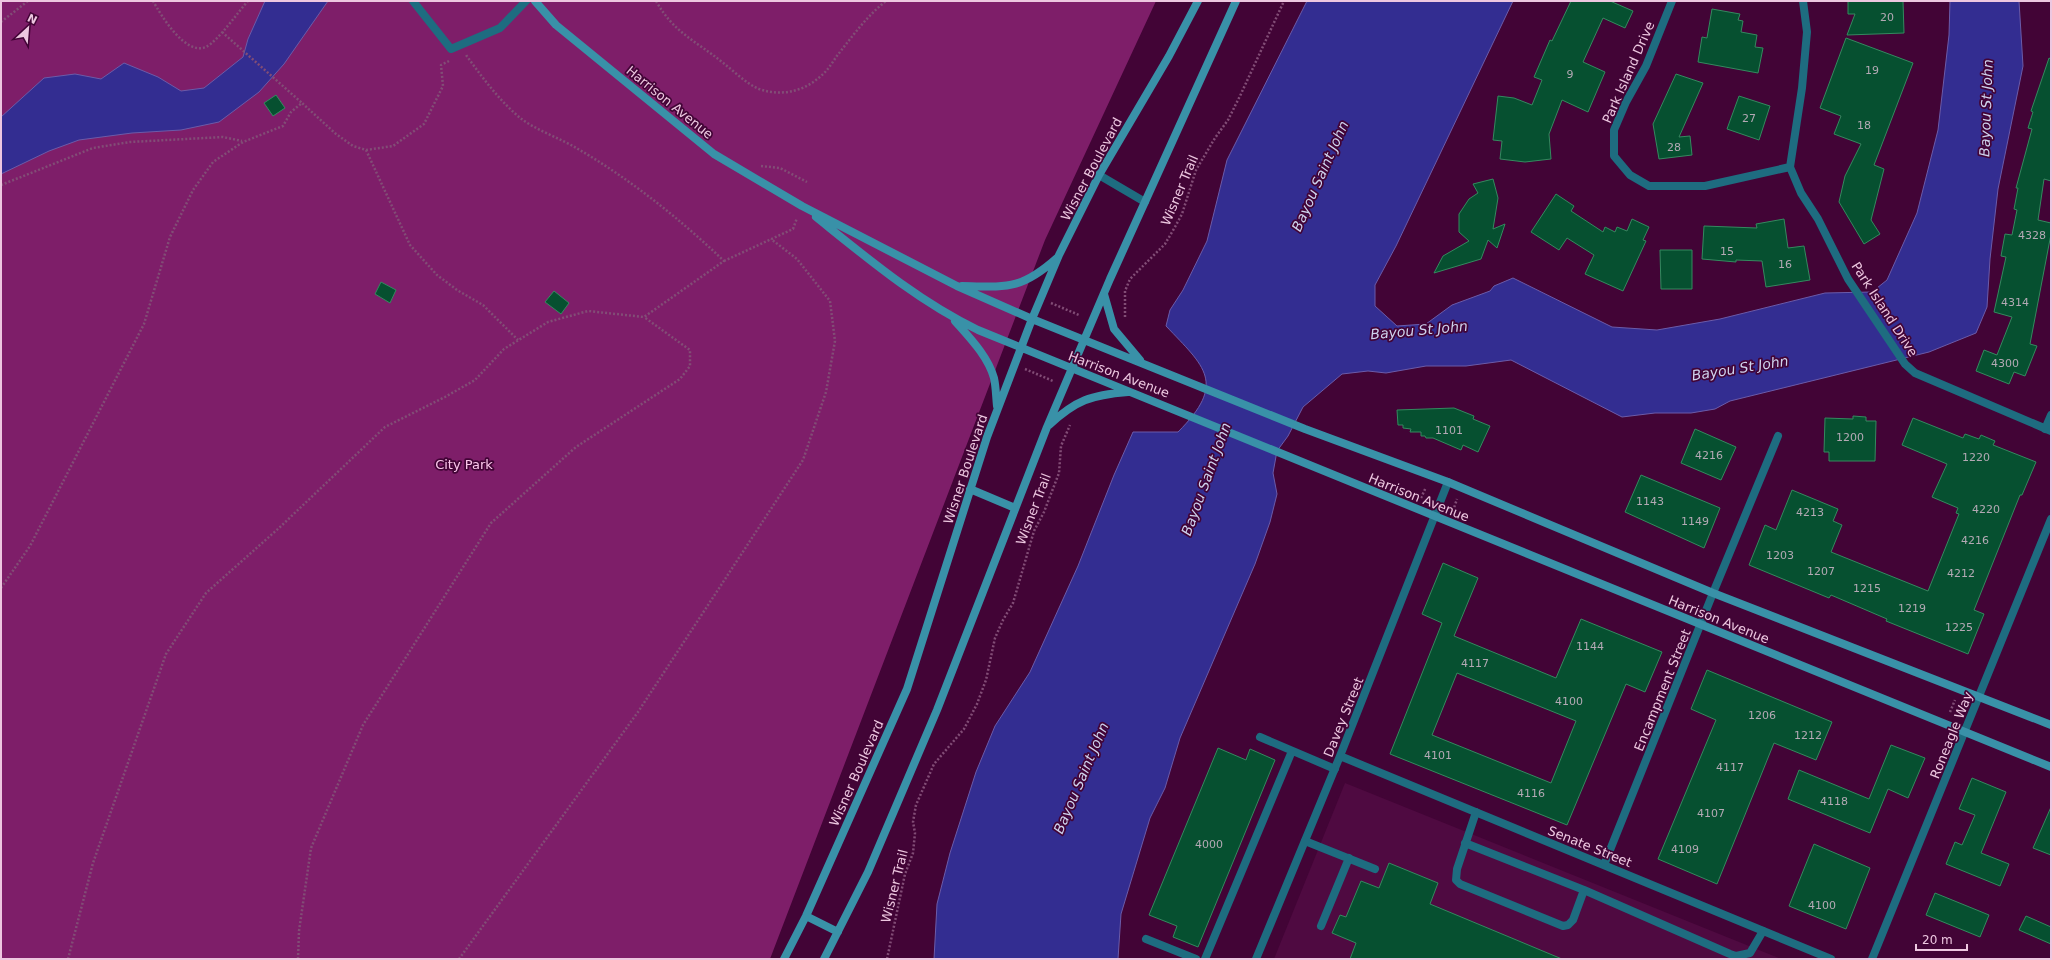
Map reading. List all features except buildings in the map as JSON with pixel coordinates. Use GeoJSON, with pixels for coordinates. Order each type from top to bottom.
{"type":"FeatureCollection","features":[{"type":"Feature","properties":{"kind":"street"},"geometry":{"type":"LineString","coordinates":[[413,1],[451,49],[500,28],[526,1]]}},
{"type":"Feature","properties":{"kind":"street","name":"Harrison Avenue"},"geometry":{"type":"LineString","coordinates":[[535,1],[556,25],[714,154],[802,206],[957,286],[1032,319],[1142,362],[1305,429],[1448,482],[1713,592],[2051,725]]}},
{"type":"Feature","properties":{"kind":"street","name":"Wisner Boulevard"},"geometry":{"type":"LineString","coordinates":[[784,959],[806,916],[907,689],[997,408],[1020,348],[1059,255],[1099,175],[1169,56],[1198,1]]}},
{"type":"Feature","properties":{"kind":"street"},"geometry":{"type":"LineString","coordinates":[[824,959],[868,872],[936,710],[1047,427],[1084,339],[1236,1]]}},
{"type":"Feature","properties":{"kind":"street","name":"Park Island Drive"},"geometry":{"type":"LineString","coordinates":[[1672,1],[1646,66],[1626,102],[1614,130],[1614,156],[1630,175],[1649,186],[1706,186],[1790,167],[1801,193],[1818,219],[1848,279],[1905,364],[1915,372],[1946,387],[2048,430]]}},
{"type":"Feature","properties":{"kind":"street"},"geometry":{"type":"LineString","coordinates":[[1790,167],[1802,88],[1807,32],[1804,1]]}},
{"type":"Feature","properties":{"kind":"street"},"geometry":{"type":"LineString","coordinates":[[1099,175],[1145,202]]}},
{"type":"Feature","properties":{"kind":"street","name":"Harrison Avenue"},"geometry":{"type":"LineString","coordinates":[[802,206],[911,291],[952,317],[1020,348],[1180,411],[1434,517],[2051,767]]}},
{"type":"Feature","properties":{"kind":"street"},"geometry":{"type":"LineString","coordinates":[[957,286],[996,288],[1011,286],[1040,273],[1059,255]]}},
{"type":"Feature","properties":{"kind":"street"},"geometry":{"type":"LineString","coordinates":[[1104,294],[1114,329],[1142,362]]}},
{"type":"Feature","properties":{"kind":"street"},"geometry":{"type":"LineString","coordinates":[[952,317],[971,339],[986,361],[994,377],[997,408]]}},
{"type":"Feature","properties":{"kind":"street"},"geometry":{"type":"LineString","coordinates":[[1047,427],[1063,412],[1083,400],[1100,394],[1129,392]]}},
{"type":"Feature","properties":{"kind":"street"},"geometry":{"type":"LineString","coordinates":[[2048,430],[2051,415]]}},
{"type":"Feature","properties":{"kind":"street","name":"Encampment Street"},"geometry":{"type":"LineString","coordinates":[[1604,865],[1713,592],[1778,436]]}},
{"type":"Feature","properties":{"kind":"street","name":"Davey Street"},"geometry":{"type":"LineString","coordinates":[[1256,959],[1335,769],[1448,482]]}},
{"type":"Feature","properties":{"kind":"street"},"geometry":{"type":"LineString","coordinates":[[970,489],[1015,508]]}},
{"type":"Feature","properties":{"kind":"street","name":"Roneagle Way"},"geometry":{"type":"LineString","coordinates":[[1872,959],[1980,697],[2051,519]]}},
{"type":"Feature","properties":{"kind":"street"},"geometry":{"type":"LineString","coordinates":[[1260,737],[1335,769]]}},
{"type":"Feature","properties":{"kind":"street"},"geometry":{"type":"LineString","coordinates":[[1205,959],[1292,750]]}},
{"type":"Feature","properties":{"kind":"street","name":"Senate Street"},"geometry":{"type":"LineString","coordinates":[[1340,756],[1831,959]]}},
{"type":"Feature","properties":{"kind":"street"},"geometry":{"type":"LineString","coordinates":[[1476,812],[1455,875],[1456,880],[1460,884],[1559,925],[1568,925],[1571,923],[1584,890]]}},
{"type":"Feature","properties":{"kind":"street"},"geometry":{"type":"LineString","coordinates":[[1305,841],[1375,869]]}},
{"type":"Feature","properties":{"kind":"street"},"geometry":{"type":"LineString","coordinates":[[1465,843],[1584,890],[1736,956],[1750,953],[1763,931]]}},
{"type":"Feature","properties":{"kind":"street"},"geometry":{"type":"LineString","coordinates":[[1321,926],[1349,858]]}},
{"type":"Feature","properties":{"kind":"street"},"geometry":{"type":"LineString","coordinates":[[806,916],[838,932]]}},
{"type":"Feature","properties":{"kind":"street"},"geometry":{"type":"LineString","coordinates":[[1146,939],[1196,959]]}},
{"type":"Feature","properties":{"kind":"path"},"geometry":{"type":"LineString","coordinates":[[1,22],[28,1]]}},
{"type":"Feature","properties":{"kind":"path"},"geometry":{"type":"LineString","coordinates":[[153,1],[170,28],[188,44],[198,48],[206,46],[222,32],[248,1]]}},
{"type":"Feature","properties":{"kind":"path"},"geometry":{"type":"LineString","coordinates":[[656,1],[668,19],[683,36],[717,57],[744,80],[758,88],[775,93],[790,93],[806,86],[824,74],[857,30],[874,10],[886,1]]}},
{"type":"Feature","properties":{"kind":"path","name":"Wisner Trail"},"geometry":{"type":"LineString","coordinates":[[1118,334],[1124,319],[1125,291],[1130,279],[1164,244],[1175,227],[1196,170],[1215,138],[1228,120],[1284,1]]}},
{"type":"Feature","properties":{"kind":"path"},"geometry":{"type":"LineString","coordinates":[[222,32],[336,134],[353,146],[366,150],[393,146],[424,124],[443,86],[441,66],[452,59]]}},
{"type":"Feature","properties":{"kind":"path"},"geometry":{"type":"LineString","coordinates":[[463,52],[494,92],[520,118],[578,149],[624,178],[702,240],[724,261]]}},
{"type":"Feature","properties":{"kind":"path"},"geometry":{"type":"LineString","coordinates":[[1,588],[30,546],[144,324],[170,237],[193,190],[213,162],[243,142],[283,126],[291,112],[302,103]]}},
{"type":"Feature","properties":{"kind":"path"},"geometry":{"type":"LineString","coordinates":[[1,185],[93,148],[130,142],[224,137],[243,142]]}},
{"type":"Feature","properties":{"kind":"path"},"geometry":{"type":"LineString","coordinates":[[366,150],[410,245],[437,275],[457,290],[483,305],[518,341]]}},
{"type":"Feature","properties":{"kind":"path"},"geometry":{"type":"LineString","coordinates":[[759,166],[780,168],[807,182]]}},
{"type":"Feature","properties":{"kind":"path"},"geometry":{"type":"LineString","coordinates":[[644,317],[724,261],[793,229],[802,206]]}},
{"type":"Feature","properties":{"kind":"path"},"geometry":{"type":"LineString","coordinates":[[459,959],[638,712],[803,460],[826,392],[835,341],[830,300],[797,259],[771,239]]}},
{"type":"Feature","properties":{"kind":"path"},"geometry":{"type":"LineString","coordinates":[[1047,302],[1079,315]]}},
{"type":"Feature","properties":{"kind":"path"},"geometry":{"type":"LineString","coordinates":[[68,959],[93,863],[166,654],[206,593],[284,523],[386,427],[445,397],[474,380],[504,349],[548,322],[588,311],[644,317],[690,350],[690,366],[680,379],[576,447],[491,523],[363,725],[311,848],[299,931],[298,959]]}},
{"type":"Feature","properties":{"kind":"path"},"geometry":{"type":"LineString","coordinates":[[1021,368],[1053,381]]}},
{"type":"Feature","properties":{"kind":"path","name":"Wisner Trail"},"geometry":{"type":"LineString","coordinates":[[887,959],[905,874],[913,853],[915,832],[913,822],[916,805],[934,764],[964,729],[977,704],[986,680],[995,638],[1002,620],[1013,603],[1034,531],[1047,505],[1059,473],[1062,446],[1070,423]]}},
{"type":"Feature","properties":{"kind":"path"},"geometry":{"type":"LineString","coordinates":[[1421,498],[1426,486]]}},
{"type":"Feature","properties":{"kind":"path"},"geometry":{"type":"LineString","coordinates":[[1452,512],[1458,498]]}},
{"type":"Feature","properties":{"kind":"path"},"geometry":{"type":"LineString","coordinates":[[1949,713],[1956,698]]}},
{"type":"Feature","properties":{"kind":"shaded area"},"geometry":{"type":"Polygon","coordinates":[[[1345,783],[1781,959],[1274,959],[1345,783]]]}},
{"type":"Feature","properties":{"kind":"green space","name":"City Park"},"geometry":{"type":"Polygon","coordinates":[[[1,1],[1156,1],[1045,240],[770,959],[1,959],[1,1]]]}},
{"type":"Feature","properties":{"kind":"water"},"geometry":{"type":"Polygon","coordinates":[[[265,1],[328,1],[284,64],[259,92],[219,122],[181,130],[132,133],[79,140],[49,151],[1,174],[1,117],[44,78],[75,74],[101,79],[124,63],[158,77],[181,91],[204,88],[243,57],[248,39],[265,1]]]}},
{"type":"Feature","properties":{"kind":"water"},"geometry":{"type":"Polygon","coordinates":[[[1307,1],[1513,1],[1396,246],[1375,285],[1375,306],[1397,326],[1426,324],[1452,305],[1490,291],[1494,286],[1513,278],[1612,327],[1657,330],[1720,319],[1825,293],[1872,292],[1887,280],[1917,213],[1938,130],[1949,35],[1950,1],[2019,1],[2023,66],[1998,189],[1990,259],[1987,307],[1976,333],[1929,352],[1730,401],[1715,409],[1691,413],[1655,413],[1622,417],[1511,360],[1466,366],[1426,366],[1386,373],[1368,371],[1342,374],[1303,407],[1288,436],[1277,451],[1273,473],[1277,494],[1270,522],[1255,564],[1180,738],[1165,788],[1150,818],[1121,914],[1118,959],[934,959],[937,904],[950,853],[976,772],[995,726],[1030,672],[1078,566],[1114,475],[1133,432],[1178,432],[1193,415],[1202,401],[1206,388],[1205,376],[1200,365],[1191,353],[1166,326],[1170,310],[1183,290],[1207,241],[1227,160],[1307,1]]]}},
{"type":"Feature","properties":{"kind":"water label","name":"Bayou St John"},"geometry":{"type":"Point","coordinates":[1986,108]}},
{"type":"Feature","properties":{"kind":"water label","name":"Bayou Saint John"},"geometry":{"type":"Point","coordinates":[1320,176]}},
{"type":"Feature","properties":{"kind":"water label","name":"Bayou St John"},"geometry":{"type":"Point","coordinates":[1419,330]}},
{"type":"Feature","properties":{"kind":"water label","name":"Bayou St John"},"geometry":{"type":"Point","coordinates":[1740,368]}},
{"type":"Feature","properties":{"kind":"water label","name":"Bayou Saint John"},"geometry":{"type":"Point","coordinates":[1206,479]}},
{"type":"Feature","properties":{"kind":"water label","name":"Bayou Saint John"},"geometry":{"type":"Point","coordinates":[1081,778]}}]}
